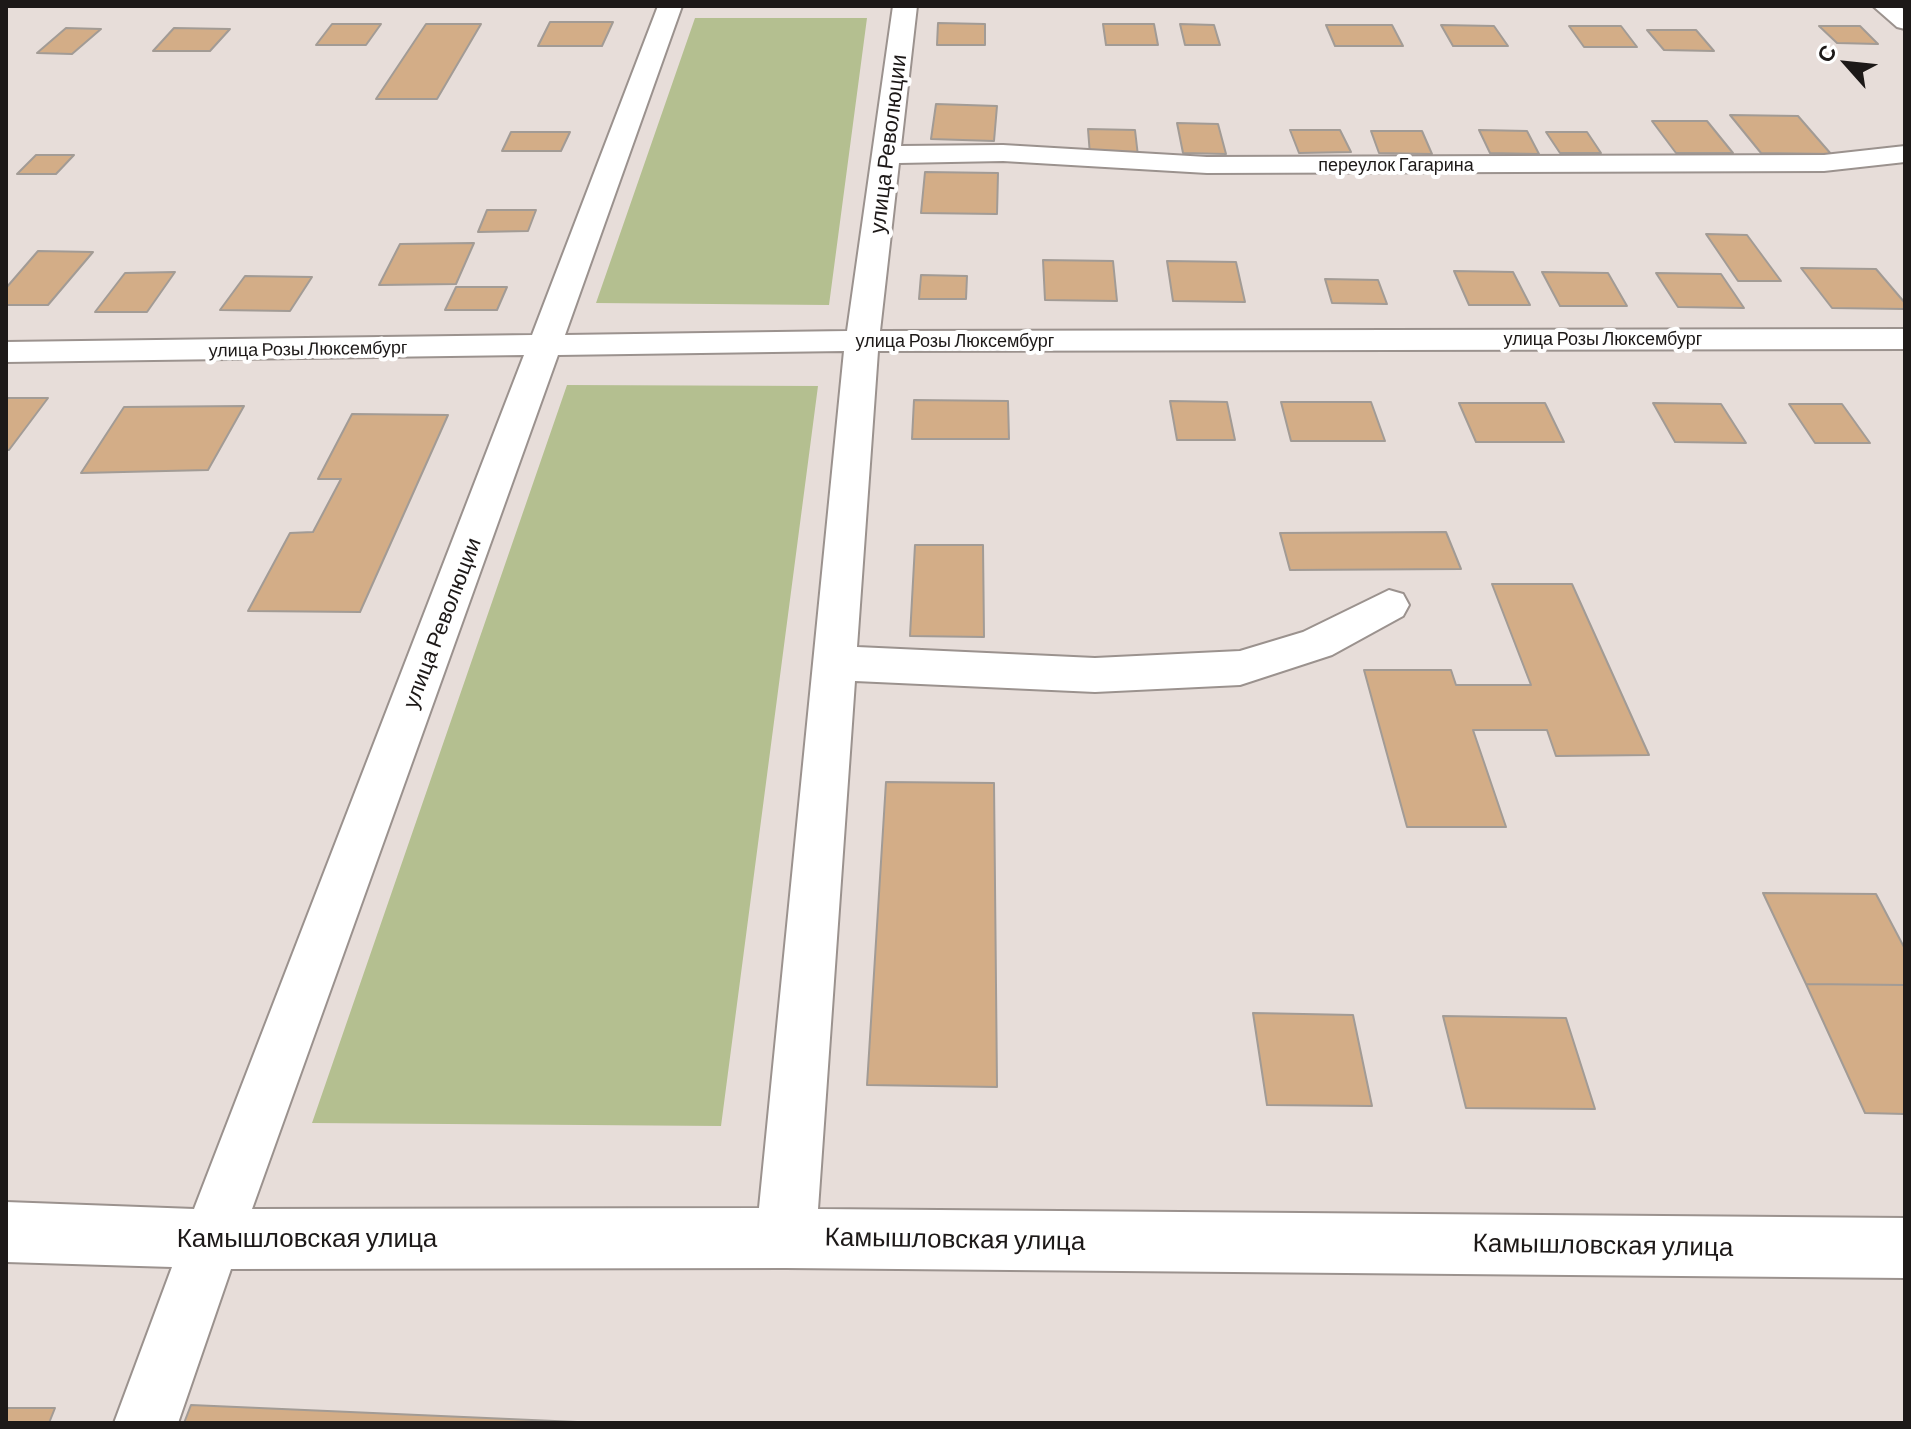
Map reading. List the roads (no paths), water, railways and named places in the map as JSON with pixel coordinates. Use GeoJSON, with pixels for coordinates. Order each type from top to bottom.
{"type":"FeatureCollection","features":[{"type":"Feature","properties":{"kind":"street","name":"улица Революции"},"geometry":{"type":"LineString","coordinates":[[146,1423],[211,1239],[546,346],[670,6]]}},
{"type":"Feature","properties":{"kind":"street","name":"улица Революции"},"geometry":{"type":"LineString","coordinates":[[786,1238],[862,341],[905,6]]}},
{"type":"Feature","properties":{"kind":"street"},"geometry":{"type":"LineString","coordinates":[[1885,6],[1905,22]]}},
{"type":"Feature","properties":{"kind":"street","name":"переулок Гагарина"},"geometry":{"type":"LineString","coordinates":[[886,155],[1003,153],[1239,165],[1824,163],[1905,154]]}},
{"type":"Feature","properties":{"kind":"street","name":"улица Розы Люксембург"},"geometry":{"type":"LineString","coordinates":[[6,352],[862,341],[1905,339]]}},
{"type":"Feature","properties":{"kind":"street"},"geometry":{"type":"LineString","coordinates":[[835,663],[1095,675],[1240,668],[1317,644],[1389,605]]}},
{"type":"Feature","properties":{"kind":"street","name":"Камышловская улица"},"geometry":{"type":"LineString","coordinates":[[6,1232],[211,1239],[786,1238],[1905,1248]]}}]}
